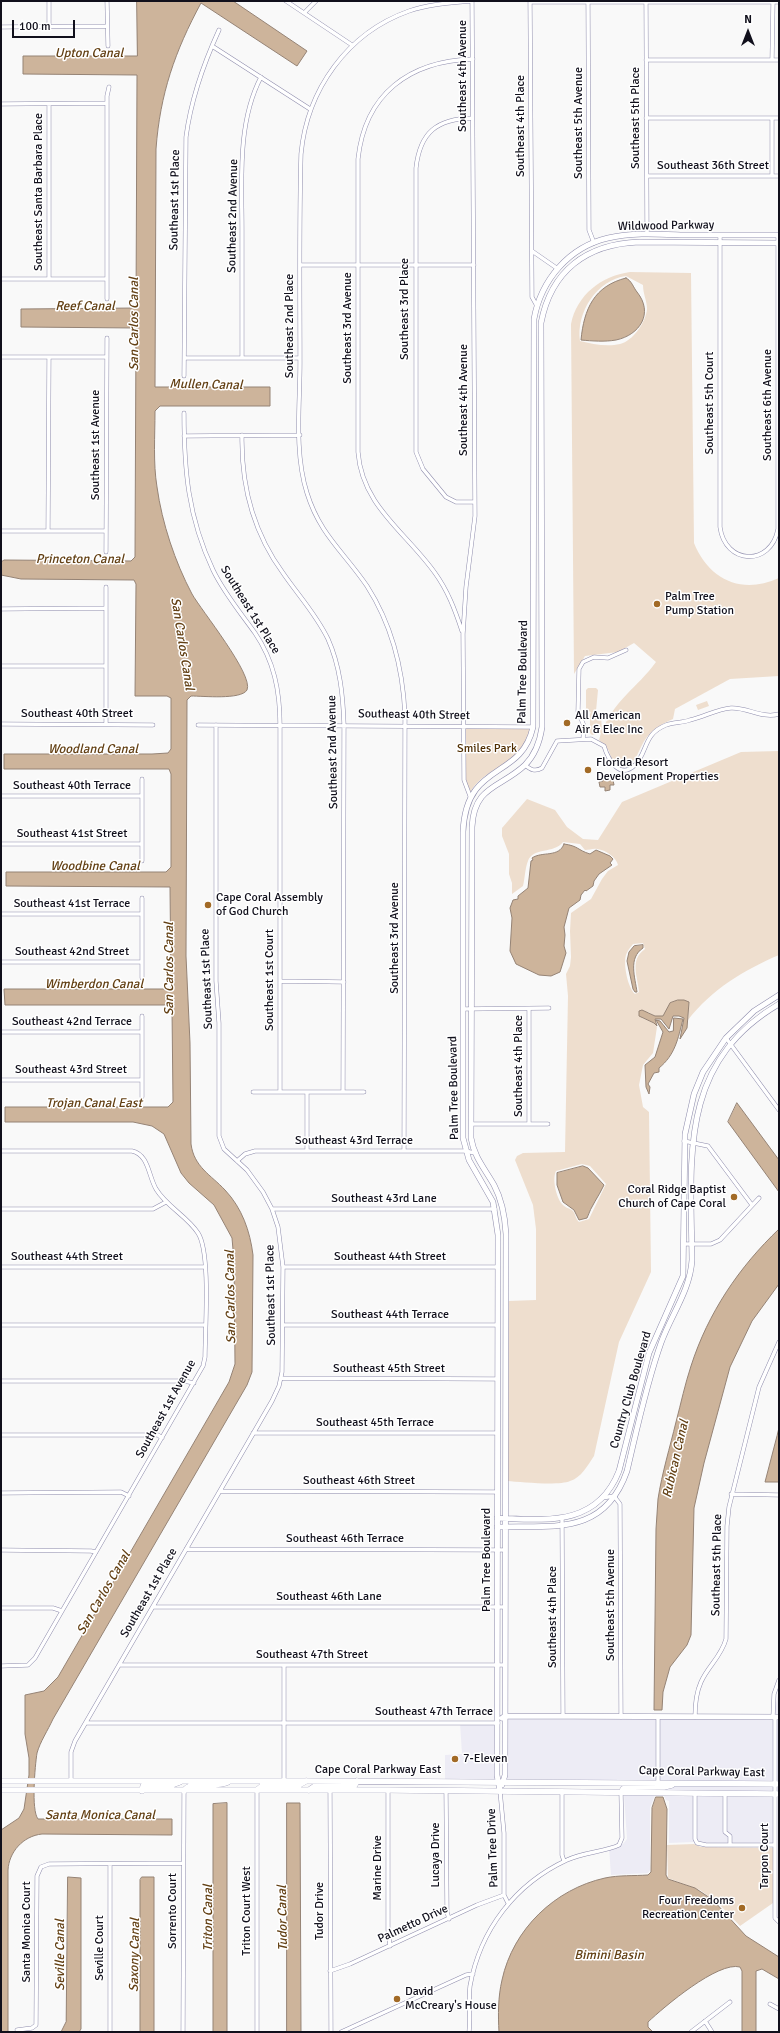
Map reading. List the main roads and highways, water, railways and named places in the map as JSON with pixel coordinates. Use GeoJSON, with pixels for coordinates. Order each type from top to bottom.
{"type":"FeatureCollection","features":[{"type":"Feature","properties":{"kind":"main road","name":"Cape Coral Parkway East"},"geometry":{"type":"LineString","coordinates":[[1,1780],[307,1780],[777,1784]]}},
{"type":"Feature","properties":{"kind":"main road"},"geometry":{"type":"LineString","coordinates":[[257,1790],[262,1786],[299,1785],[307,1780]]}},
{"type":"Feature","properties":{"kind":"main road"},"geometry":{"type":"LineString","coordinates":[[142,1790],[143,1786],[146,1785],[172,1785],[182,1781]]}},
{"type":"Feature","properties":{"kind":"main road"},"geometry":{"type":"LineString","coordinates":[[184,1790],[188,1786],[219,1785],[230,1781]]}},
{"type":"Feature","properties":{"kind":"main road"},"geometry":{"type":"LineString","coordinates":[[309,1790],[315,1786],[355,1785],[357,1781]]}},
{"type":"Feature","properties":{"kind":"main road"},"geometry":{"type":"LineString","coordinates":[[621,1793],[623,1789],[627,1787],[664,1787],[676,1783]]}},
{"type":"Feature","properties":{"kind":"main road","name":"Cape Coral Parkway East"},"geometry":{"type":"LineString","coordinates":[[1,1790],[388,1790],[777,1794]]}},
{"type":"Feature","properties":{"kind":"water","name":"San Carlos Canal"},"geometry":{"type":"Polygon","coordinates":[[[137,1],[233,1],[307,51],[297,66],[201,3],[176,56],[170,73],[161,110],[156,149],[155,387],[270,387],[270,406],[160,406],[155,411],[156,478],[159,501],[170,542],[180,569],[192,594],[226,642],[243,671],[247,682],[247,690],[237,695],[221,697],[191,696],[187,700],[186,956],[190,1043],[191,1144],[199,1165],[225,1190],[236,1204],[241,1212],[250,1237],[253,1255],[252,1372],[247,1385],[53,1719],[37,1753],[34,1798],[38,1819],[172,1819],[172,1835],[42,1834],[29,1838],[18,1846],[11,1857],[8,1870],[8,2032],[1,2032],[1,1830],[19,1818],[24,1809],[29,1775],[29,1758],[25,1734],[25,1695],[44,1691],[58,1677],[229,1382],[235,1364],[234,1261],[232,1238],[214,1205],[189,1183],[181,1173],[164,1134],[152,1126],[133,1122],[5,1122],[5,1107],[168,1107],[173,1102],[172,1009],[170,1005],[5,1005],[4,989],[170,989],[171,985],[170,887],[6,886],[6,872],[166,872],[171,867],[171,774],[169,769],[4,769],[4,754],[152,754],[168,753],[171,749],[171,698],[167,696],[135,696],[136,584],[134,580],[21,579],[1,575],[1,562],[4,560],[131,561],[135,557],[136,328],[21,327],[21,309],[136,308],[137,75],[23,74],[23,56],[137,56],[137,1]]]}},
{"type":"Feature","properties":{"kind":"water"},"geometry":{"type":"Polygon","coordinates":[[[626,278],[631,282],[642,300],[644,308],[642,322],[638,328],[632,333],[616,340],[581,340],[582,329],[588,309],[598,293],[615,282],[626,278]]]}},
{"type":"Feature","properties":{"kind":"water"},"geometry":{"type":"Polygon","coordinates":[[[609,776],[609,780],[613,780],[614,785],[610,785],[610,790],[605,791],[605,787],[600,787],[599,782],[603,781],[602,777],[609,776]]]}},
{"type":"Feature","properties":{"kind":"water"},"geometry":{"type":"Polygon","coordinates":[[[564,844],[573,846],[590,854],[596,850],[610,856],[613,859],[610,863],[612,865],[599,874],[594,881],[593,886],[586,891],[585,890],[581,895],[580,900],[569,908],[564,927],[564,946],[566,953],[560,972],[551,976],[539,975],[516,964],[510,951],[512,918],[510,908],[513,900],[518,899],[518,896],[528,888],[531,861],[533,860],[532,858],[554,853],[562,848],[564,844]]]}},
{"type":"Feature","properties":{"kind":"water"},"geometry":{"type":"Polygon","coordinates":[[[643,945],[643,948],[635,957],[634,962],[637,992],[635,992],[627,961],[629,952],[634,946],[643,945]]]}},
{"type":"Feature","properties":{"kind":"water"},"geometry":{"type":"Polygon","coordinates":[[[678,1000],[689,1002],[687,1028],[680,1039],[684,1018],[673,1016],[669,1029],[661,1019],[655,1019],[657,1026],[639,1016],[639,1011],[642,1010],[655,1016],[663,1016],[670,1003],[678,1000]]]}},
{"type":"Feature","properties":{"kind":"water"},"geometry":{"type":"Polygon","coordinates":[[[674,1018],[683,1019],[677,1040],[669,1058],[659,1068],[659,1072],[654,1073],[648,1084],[650,1087],[649,1094],[646,1087],[645,1065],[655,1057],[663,1032],[656,1020],[660,1021],[669,1032],[673,1031],[674,1018]]]}},
{"type":"Feature","properties":{"kind":"water"},"geometry":{"type":"Polygon","coordinates":[[[737,1103],[779,1160],[779,1192],[728,1122],[737,1103]]]}},
{"type":"Feature","properties":{"kind":"water"},"geometry":{"type":"Polygon","coordinates":[[[583,1166],[588,1168],[604,1185],[587,1218],[579,1220],[574,1210],[563,1202],[557,1185],[557,1173],[583,1166]]]}},
{"type":"Feature","properties":{"kind":"water","name":"Rubican Canal"},"geometry":{"type":"Polygon","coordinates":[[[779,1229],[779,1284],[752,1321],[730,1367],[704,1463],[694,1508],[691,1635],[687,1645],[670,1667],[663,1692],[662,1710],[654,1710],[656,1529],[658,1499],[685,1387],[698,1346],[726,1292],[751,1259],[779,1229]]]}},
{"type":"Feature","properties":{"kind":"water"},"geometry":{"type":"Polygon","coordinates":[[[779,1428],[779,1482],[765,1482],[777,1436],[779,1428]]]}},
{"type":"Feature","properties":{"kind":"water","name":"Bimini Basin"},"geometry":{"type":"Polygon","coordinates":[[[656,1797],[663,1797],[667,1809],[666,1875],[668,1879],[695,1888],[713,1900],[746,1936],[779,1957],[779,1979],[762,1969],[756,1971],[756,2032],[742,2032],[742,1971],[740,1967],[730,1967],[705,1978],[666,2006],[648,2022],[648,2027],[653,2032],[499,2032],[498,2013],[500,1993],[502,1980],[508,1961],[526,1928],[539,1914],[569,1891],[587,1883],[610,1877],[648,1875],[651,1872],[652,1808],[656,1797]]]}},
{"type":"Feature","properties":{"kind":"water"},"geometry":{"type":"Polygon","coordinates":[[[227,1803],[227,2032],[213,2032],[213,1804],[227,1803]]]}},
{"type":"Feature","properties":{"kind":"water"},"geometry":{"type":"Polygon","coordinates":[[[287,1803],[300,1803],[301,2032],[287,2032],[287,1803]]]}},
{"type":"Feature","properties":{"kind":"water"},"geometry":{"type":"Polygon","coordinates":[[[68,1877],[81,1878],[81,2029],[79,2032],[61,2032],[66,2022],[68,1877]]]}},
{"type":"Feature","properties":{"kind":"water"},"geometry":{"type":"Polygon","coordinates":[[[142,1877],[154,1877],[154,2032],[140,2032],[140,1880],[142,1877]]]}},
{"type":"Feature","properties":{"kind":"place","name":"Palm Tree Pump Station"},"geometry":{"type":"Point","coordinates":[657,604]}},
{"type":"Feature","properties":{"kind":"place","name":"All American Air & Elec Inc"},"geometry":{"type":"Point","coordinates":[567,723]}},
{"type":"Feature","properties":{"kind":"place","name":"Florida Resort Development Properties"},"geometry":{"type":"Point","coordinates":[588,770]}},
{"type":"Feature","properties":{"kind":"place","name":"Cape Coral Assembly of God Church"},"geometry":{"type":"Point","coordinates":[208,905]}},
{"type":"Feature","properties":{"kind":"place","name":"Coral Ridge Baptist Church of Cape Coral"},"geometry":{"type":"Point","coordinates":[734,1197]}},
{"type":"Feature","properties":{"kind":"place","name":"7-Eleven"},"geometry":{"type":"Point","coordinates":[455,1759]}},
{"type":"Feature","properties":{"kind":"place","name":"Four Freedoms Recreation Center"},"geometry":{"type":"Point","coordinates":[742,1908]}},
{"type":"Feature","properties":{"kind":"place","name":"David McCreary's House"},"geometry":{"type":"Point","coordinates":[397,1999]}},
{"type":"Feature","properties":{"kind":"water label","name":"Upton Canal"},"geometry":{"type":"Point","coordinates":[89,54]}},
{"type":"Feature","properties":{"kind":"water label","name":"Reef Canal"},"geometry":{"type":"Point","coordinates":[85,307]}},
{"type":"Feature","properties":{"kind":"water label","name":"Mullen Canal"},"geometry":{"type":"Point","coordinates":[206,385]}},
{"type":"Feature","properties":{"kind":"water label","name":"Princeton Canal"},"geometry":{"type":"Point","coordinates":[80,560]}},
{"type":"Feature","properties":{"kind":"water label","name":"Woodland Canal"},"geometry":{"type":"Point","coordinates":[93,750]}},
{"type":"Feature","properties":{"kind":"water label","name":"Woodbine Canal"},"geometry":{"type":"Point","coordinates":[95,867]}},
{"type":"Feature","properties":{"kind":"water label","name":"Wimberdon Canal"},"geometry":{"type":"Point","coordinates":[94,985]}},
{"type":"Feature","properties":{"kind":"water label","name":"Trojan Canal East"},"geometry":{"type":"Point","coordinates":[94,1104]}},
{"type":"Feature","properties":{"kind":"water label","name":"Santa Monica Canal"},"geometry":{"type":"Point","coordinates":[100,1816]}},
{"type":"Feature","properties":{"kind":"water label","name":"Triton Canal"},"geometry":{"type":"Point","coordinates":[209,1918]}},
{"type":"Feature","properties":{"kind":"water label","name":"Tudor Canal"},"geometry":{"type":"Point","coordinates":[283,1918]}},
{"type":"Feature","properties":{"kind":"water label","name":"Seville Canal"},"geometry":{"type":"Point","coordinates":[61,1955]}},
{"type":"Feature","properties":{"kind":"water label","name":"Saxony Canal"},"geometry":{"type":"Point","coordinates":[135,1955]}},
{"type":"Feature","properties":{"kind":"park label","name":"Smiles Park"},"geometry":{"type":"Point","coordinates":[487,749]}}]}
